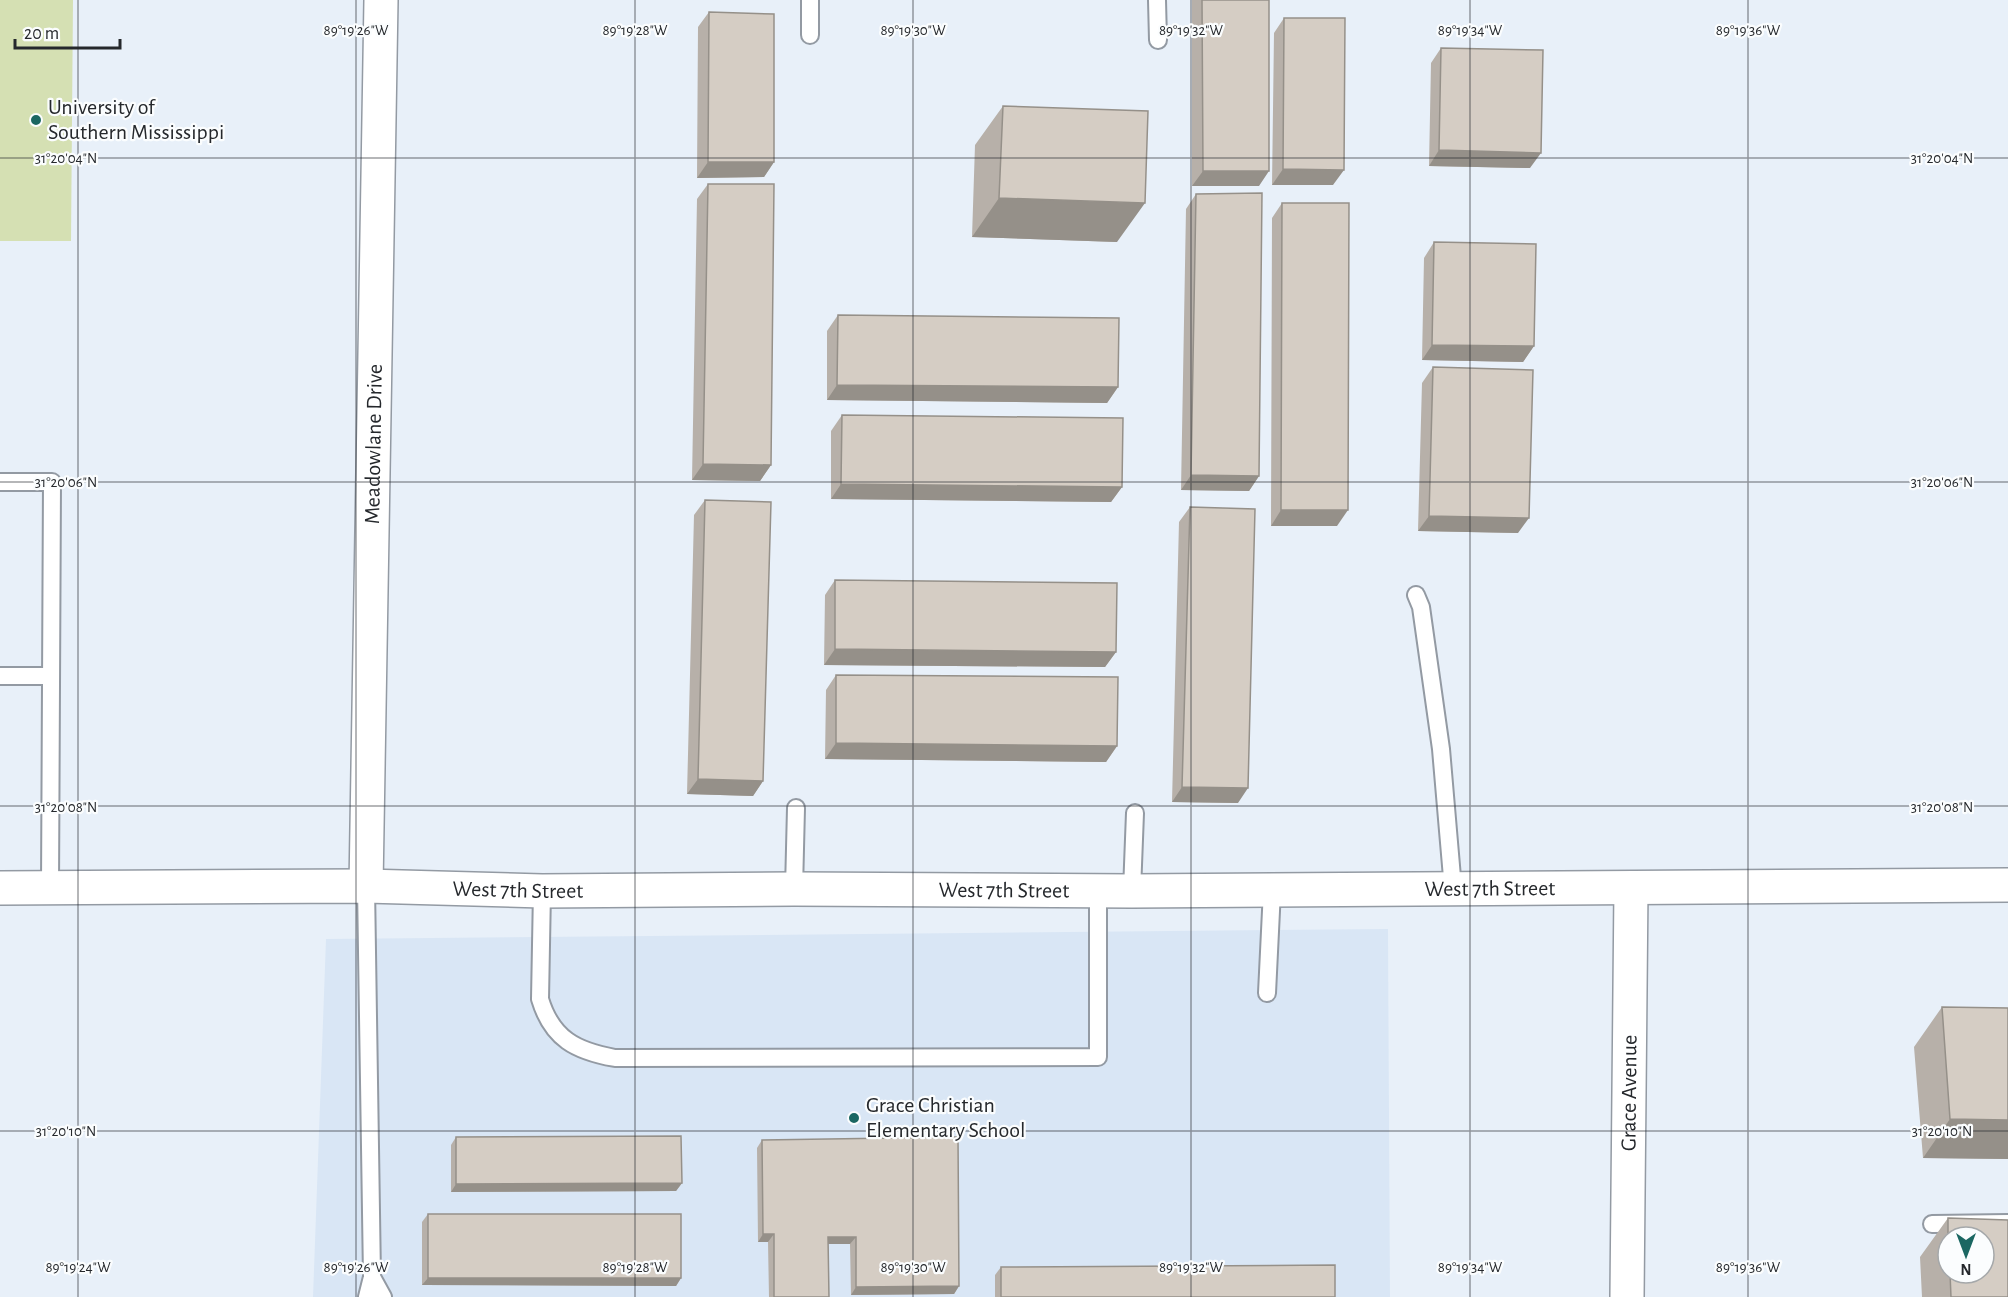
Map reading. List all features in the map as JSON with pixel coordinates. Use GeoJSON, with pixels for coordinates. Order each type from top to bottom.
{"type":"FeatureCollection","features":[{"type":"Feature","properties":{"kind":"main road","name":"Meadowlane Drive"},"geometry":{"type":"LineString","coordinates":[[366,886],[381,0]]}},
{"type":"Feature","properties":{"kind":"main road","name":"West 7th Street"},"geometry":{"type":"LineString","coordinates":[[0,888],[366,886],[542,891],[794,889],[1132,891],[2008,885]]}},
{"type":"Feature","properties":{"kind":"main road","name":"Grace Avenue"},"geometry":{"type":"LineString","coordinates":[[1627,1297],[1631,888]]}},
{"type":"Feature","properties":{"kind":"lane"},"geometry":{"type":"LineString","coordinates":[[810,0],[810,35]]}},
{"type":"Feature","properties":{"kind":"lane"},"geometry":{"type":"LineString","coordinates":[[1157,0],[1158,40]]}},
{"type":"Feature","properties":{"kind":"lane"},"geometry":{"type":"LineString","coordinates":[[0,482],[52,482],[50,888]]}},
{"type":"Feature","properties":{"kind":"lane"},"geometry":{"type":"LineString","coordinates":[[1416,595],[1421,607],[1441,749],[1453,890]]}},
{"type":"Feature","properties":{"kind":"lane"},"geometry":{"type":"LineString","coordinates":[[0,676],[51,676]]}},
{"type":"Feature","properties":{"kind":"lane"},"geometry":{"type":"LineString","coordinates":[[794,889],[796,808]]}},
{"type":"Feature","properties":{"kind":"lane"},"geometry":{"type":"LineString","coordinates":[[1132,891],[1135,813]]}},
{"type":"Feature","properties":{"kind":"lane"},"geometry":{"type":"LineString","coordinates":[[366,886],[372,1276],[367,1297]]}},
{"type":"Feature","properties":{"kind":"lane"},"geometry":{"type":"LineString","coordinates":[[542,891],[540,999],[550,1023],[557,1034],[587,1052],[615,1058],[638,1058],[1098,1057],[1098,890]]}},
{"type":"Feature","properties":{"kind":"lane"},"geometry":{"type":"LineString","coordinates":[[1267,993],[1272,890]]}},
{"type":"Feature","properties":{"kind":"lane"},"geometry":{"type":"LineString","coordinates":[[1932,1224],[2008,1223]]}},
{"type":"Feature","properties":{"kind":"lane"},"geometry":{"type":"LineString","coordinates":[[372,1276],[383,1297]]}},
{"type":"Feature","properties":{"kind":"shaded area","name":"Grace Christian Elementary School"},"geometry":{"type":"Polygon","coordinates":[[[1388,929],[1390,1297],[313,1297],[326,939],[1388,929]]]}},
{"type":"Feature","properties":{"kind":"green space","name":"University of Southern Mississippi"},"geometry":{"type":"Polygon","coordinates":[[[0,0],[73,0],[71,241],[0,241],[0,0]]]}},
{"type":"Feature","properties":{"kind":"building"},"geometry":{"type":"Polygon","coordinates":[[[1202,0],[1269,0],[1269,171],[1203,171],[1202,0]]]}},
{"type":"Feature","properties":{"kind":"building"},"geometry":{"type":"Polygon","coordinates":[[[709,12],[774,14],[774,162],[708,162],[709,12]]]}},
{"type":"Feature","properties":{"kind":"building"},"geometry":{"type":"Polygon","coordinates":[[[1284,18],[1345,18],[1344,170],[1283,169],[1284,18]]]}},
{"type":"Feature","properties":{"kind":"building"},"geometry":{"type":"Polygon","coordinates":[[[1441,48],[1543,50],[1541,153],[1439,150],[1441,48]]]}},
{"type":"Feature","properties":{"kind":"building"},"geometry":{"type":"Polygon","coordinates":[[[1003,106],[1148,111],[1145,203],[999,198],[1003,106]]]}},
{"type":"Feature","properties":{"kind":"building"},"geometry":{"type":"Polygon","coordinates":[[[708,184],[774,184],[771,465],[703,464],[708,184]]]}},
{"type":"Feature","properties":{"kind":"building"},"geometry":{"type":"Polygon","coordinates":[[[1262,193],[1259,476],[1191,475],[1196,194],[1262,193]]]}},
{"type":"Feature","properties":{"kind":"building"},"geometry":{"type":"Polygon","coordinates":[[[1282,203],[1349,203],[1348,510],[1281,510],[1282,203]]]}},
{"type":"Feature","properties":{"kind":"building"},"geometry":{"type":"Polygon","coordinates":[[[1434,242],[1536,244],[1534,346],[1432,345],[1434,242]]]}},
{"type":"Feature","properties":{"kind":"building"},"geometry":{"type":"Polygon","coordinates":[[[838,315],[1119,318],[1118,387],[837,385],[838,315]]]}},
{"type":"Feature","properties":{"kind":"building"},"geometry":{"type":"Polygon","coordinates":[[[1433,367],[1533,370],[1529,518],[1429,516],[1433,367]]]}},
{"type":"Feature","properties":{"kind":"building"},"geometry":{"type":"Polygon","coordinates":[[[842,415],[1123,418],[1122,487],[841,484],[842,415]]]}},
{"type":"Feature","properties":{"kind":"building"},"geometry":{"type":"Polygon","coordinates":[[[705,500],[771,502],[763,781],[698,779],[705,500]]]}},
{"type":"Feature","properties":{"kind":"building"},"geometry":{"type":"Polygon","coordinates":[[[1190,507],[1255,509],[1248,788],[1182,787],[1190,507]]]}},
{"type":"Feature","properties":{"kind":"building"},"geometry":{"type":"Polygon","coordinates":[[[835,580],[1117,583],[1116,652],[835,649],[835,580]]]}},
{"type":"Feature","properties":{"kind":"building"},"geometry":{"type":"Polygon","coordinates":[[[836,675],[1118,677],[1117,746],[836,743],[836,675]]]}},
{"type":"Feature","properties":{"kind":"building"},"geometry":{"type":"Polygon","coordinates":[[[1942,1007],[2008,1008],[2008,1120],[1950,1119],[1942,1007]]]}},
{"type":"Feature","properties":{"kind":"building"},"geometry":{"type":"Polygon","coordinates":[[[681,1136],[682,1183],[456,1184],[456,1137],[681,1136]]]}},
{"type":"Feature","properties":{"kind":"building"},"geometry":{"type":"Polygon","coordinates":[[[958,1137],[959,1286],[856,1287],[856,1237],[828,1237],[829,1297],[774,1297],[774,1234],[763,1234],[762,1140],[958,1137]]]}},
{"type":"Feature","properties":{"kind":"building"},"geometry":{"type":"Polygon","coordinates":[[[428,1214],[681,1214],[681,1278],[428,1278],[428,1214]]]}},
{"type":"Feature","properties":{"kind":"building"},"geometry":{"type":"Polygon","coordinates":[[[1948,1218],[2008,1220],[2008,1297],[1951,1297],[1950,1285],[1996,1285],[1996,1225],[1948,1225],[1948,1218]]]}},
{"type":"Feature","properties":{"kind":"building"},"geometry":{"type":"Polygon","coordinates":[[[1335,1265],[1335,1297],[1001,1297],[1001,1267],[1335,1265]]]}},
{"type":"Feature","properties":{"kind":"place","name":"University of Southern Mississippi"},"geometry":{"type":"Point","coordinates":[36,120]}},
{"type":"Feature","properties":{"kind":"place","name":"Grace Christian Elementary School"},"geometry":{"type":"Point","coordinates":[854,1118]}}]}
